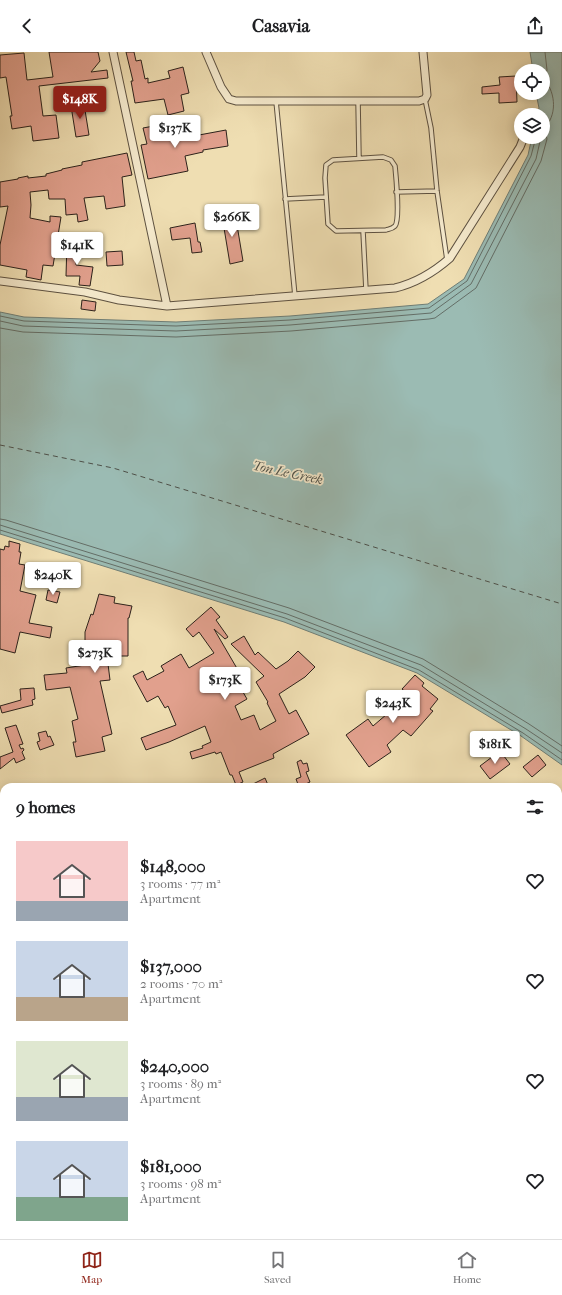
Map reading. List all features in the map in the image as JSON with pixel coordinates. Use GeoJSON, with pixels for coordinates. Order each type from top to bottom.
{"type":"FeatureCollection","features":[{"type":"Feature","properties":{"kind":"street"},"geometry":{"type":"LineString","coordinates":[[113,52],[167,306]]}},
{"type":"Feature","properties":{"kind":"street"},"geometry":{"type":"LineString","coordinates":[[206,52],[221,87],[230,99],[236,101],[419,101],[425,99],[428,89],[424,52]]}},
{"type":"Feature","properties":{"kind":"street"},"geometry":{"type":"LineString","coordinates":[[0,281],[85,292],[119,300],[167,306],[395,288],[408,285],[437,270],[447,261],[457,248],[521,144]]}},
{"type":"Feature","properties":{"kind":"lane"},"geometry":{"type":"LineString","coordinates":[[425,99],[431,128],[436,191],[447,261]]}},
{"type":"Feature","properties":{"kind":"lane"},"geometry":{"type":"LineString","coordinates":[[276,101],[284,199],[295,296]]}},
{"type":"Feature","properties":{"kind":"lane"},"geometry":{"type":"LineString","coordinates":[[358,101],[359,158]]}},
{"type":"Feature","properties":{"kind":"lane"},"geometry":{"type":"LineString","coordinates":[[384,157],[391,160],[395,166],[398,213],[396,225],[393,228],[386,230],[336,231],[328,224],[325,178],[326,165],[332,160],[359,158],[384,157]]}},
{"type":"Feature","properties":{"kind":"lane"},"geometry":{"type":"LineString","coordinates":[[396,192],[436,191]]}},
{"type":"Feature","properties":{"kind":"lane"},"geometry":{"type":"LineString","coordinates":[[284,199],[326,196]]}},
{"type":"Feature","properties":{"kind":"lane"},"geometry":{"type":"LineString","coordinates":[[364,231],[366,290]]}},
{"type":"Feature","properties":{"kind":"water","name":"Ton Le Creek"},"geometry":{"type":"Polygon","coordinates":[[[530,52],[562,52],[562,765],[521,736],[417,673],[284,622],[0,534],[0,312],[24,317],[176,322],[290,316],[428,304],[464,279],[528,155],[530,144],[550,144],[550,108],[539,108],[537,100],[550,100],[550,64],[532,64],[530,52]]]}},
{"type":"Feature","properties":{"kind":"building"},"geometry":{"type":"Polygon","coordinates":[[[49,52],[98,52],[100,61],[91,72],[107,70],[108,78],[39,86],[43,116],[56,115],[59,138],[33,141],[31,126],[12,129],[10,116],[12,116],[6,77],[0,78],[0,55],[24,53],[27,80],[53,77],[49,52]]]}},
{"type":"Feature","properties":{"kind":"building"},"geometry":{"type":"Polygon","coordinates":[[[126,52],[134,52],[136,61],[141,60],[145,79],[148,78],[148,83],[170,78],[168,71],[183,67],[189,93],[181,95],[184,111],[168,115],[164,99],[135,103],[131,81],[133,81],[126,52]]]}},
{"type":"Feature","properties":{"kind":"building"},"geometry":{"type":"Polygon","coordinates":[[[514,76],[514,100],[517,100],[517,102],[499,103],[499,93],[482,94],[482,87],[500,85],[499,77],[514,76]]]}},
{"type":"Feature","properties":{"kind":"building"},"geometry":{"type":"Polygon","coordinates":[[[84,104],[89,135],[76,137],[71,106],[84,104]]]}},
{"type":"Feature","properties":{"kind":"building"},"geometry":{"type":"Polygon","coordinates":[[[170,123],[173,139],[199,133],[199,135],[226,130],[228,146],[203,150],[203,152],[185,156],[188,171],[148,179],[141,145],[147,144],[143,128],[170,123]]]}},
{"type":"Feature","properties":{"kind":"building"},"geometry":{"type":"Polygon","coordinates":[[[127,153],[132,175],[122,177],[125,206],[106,209],[104,196],[84,198],[88,220],[78,222],[77,214],[66,215],[65,199],[49,199],[48,190],[30,192],[30,218],[50,222],[50,216],[61,217],[53,266],[43,265],[41,280],[26,277],[27,270],[0,265],[0,245],[8,206],[0,207],[0,182],[28,176],[28,178],[46,176],[46,174],[62,169],[82,165],[82,162],[127,153]]]}},
{"type":"Feature","properties":{"kind":"building"},"geometry":{"type":"Polygon","coordinates":[[[235,213],[243,261],[230,264],[222,216],[235,213]]]}},
{"type":"Feature","properties":{"kind":"building"},"geometry":{"type":"Polygon","coordinates":[[[195,223],[198,242],[200,242],[202,252],[192,253],[190,238],[172,240],[170,228],[195,223]]]}},
{"type":"Feature","properties":{"kind":"building"},"geometry":{"type":"Polygon","coordinates":[[[67,242],[77,242],[76,265],[93,267],[90,286],[79,285],[80,276],[66,276],[67,242]]]}},
{"type":"Feature","properties":{"kind":"building"},"geometry":{"type":"Polygon","coordinates":[[[122,251],[123,265],[107,266],[106,252],[122,251]]]}},
{"type":"Feature","properties":{"kind":"building"},"geometry":{"type":"Polygon","coordinates":[[[82,300],[96,302],[95,311],[81,309],[82,300]]]}},
{"type":"Feature","properties":{"kind":"building"},"geometry":{"type":"Polygon","coordinates":[[[9,541],[20,544],[19,552],[21,552],[19,564],[25,565],[20,591],[36,595],[29,623],[52,627],[50,638],[20,632],[15,653],[0,649],[0,549],[4,550],[5,546],[9,547],[9,541]]]}},
{"type":"Feature","properties":{"kind":"building"},"geometry":{"type":"Polygon","coordinates":[[[48,590],[60,592],[57,603],[46,600],[48,590]]]}},
{"type":"Feature","properties":{"kind":"building"},"geometry":{"type":"Polygon","coordinates":[[[99,594],[115,597],[114,603],[132,606],[128,618],[128,656],[107,656],[110,680],[100,681],[112,734],[102,737],[105,751],[76,757],[73,742],[76,742],[72,721],[78,719],[70,687],[46,690],[44,675],[67,673],[66,668],[85,665],[85,632],[91,614],[93,615],[99,594]]]}},
{"type":"Feature","properties":{"kind":"building"},"geometry":{"type":"Polygon","coordinates":[[[211,607],[220,617],[216,620],[228,637],[225,639],[214,629],[242,677],[236,680],[247,699],[235,706],[241,720],[254,715],[260,730],[276,721],[267,703],[268,702],[256,682],[264,676],[231,644],[244,636],[255,655],[258,652],[276,669],[288,661],[298,651],[315,667],[305,677],[279,694],[289,714],[296,710],[309,734],[273,754],[274,758],[239,772],[243,782],[241,783],[235,783],[232,775],[230,775],[221,752],[216,754],[215,752],[192,759],[190,752],[203,748],[202,746],[211,742],[205,726],[169,742],[146,750],[141,738],[176,725],[168,706],[165,708],[158,696],[147,702],[133,676],[143,671],[147,680],[164,671],[161,666],[181,654],[189,668],[214,653],[199,632],[193,637],[186,629],[211,607]]]}},
{"type":"Feature","properties":{"kind":"building"},"geometry":{"type":"Polygon","coordinates":[[[415,675],[424,683],[422,686],[438,699],[430,709],[433,711],[411,736],[403,730],[387,745],[391,752],[369,767],[346,735],[368,719],[373,726],[387,714],[385,712],[393,705],[402,714],[414,699],[402,689],[415,675]]]}},
{"type":"Feature","properties":{"kind":"building"},"geometry":{"type":"Polygon","coordinates":[[[34,688],[35,699],[32,700],[33,705],[2,713],[0,706],[21,700],[20,689],[34,688]]]}},
{"type":"Feature","properties":{"kind":"building"},"geometry":{"type":"Polygon","coordinates":[[[16,725],[23,744],[19,745],[21,749],[23,748],[24,750],[22,752],[25,759],[16,763],[14,758],[0,769],[0,757],[13,752],[5,728],[16,725]]]}},
{"type":"Feature","properties":{"kind":"building"},"geometry":{"type":"Polygon","coordinates":[[[46,731],[48,737],[50,736],[54,745],[40,750],[37,742],[40,741],[38,733],[46,731]]]}},
{"type":"Feature","properties":{"kind":"building"},"geometry":{"type":"Polygon","coordinates":[[[500,751],[510,764],[490,779],[480,766],[500,751]]]}},
{"type":"Feature","properties":{"kind":"building"},"geometry":{"type":"Polygon","coordinates":[[[538,755],[546,765],[532,777],[523,767],[538,755]]]}},
{"type":"Feature","properties":{"kind":"building"},"geometry":{"type":"Polygon","coordinates":[[[301,760],[303,764],[307,763],[309,771],[306,772],[310,782],[298,783],[296,779],[301,777],[297,762],[301,760]]]}},
{"type":"Feature","properties":{"kind":"building"},"geometry":{"type":"Polygon","coordinates":[[[265,778],[267,783],[255,783],[265,778]]]}},
{"type":"Feature","properties":{"kind":"ferry route"},"geometry":{"type":"LineString","coordinates":[[0,445],[113,468],[562,604]]}}]}
